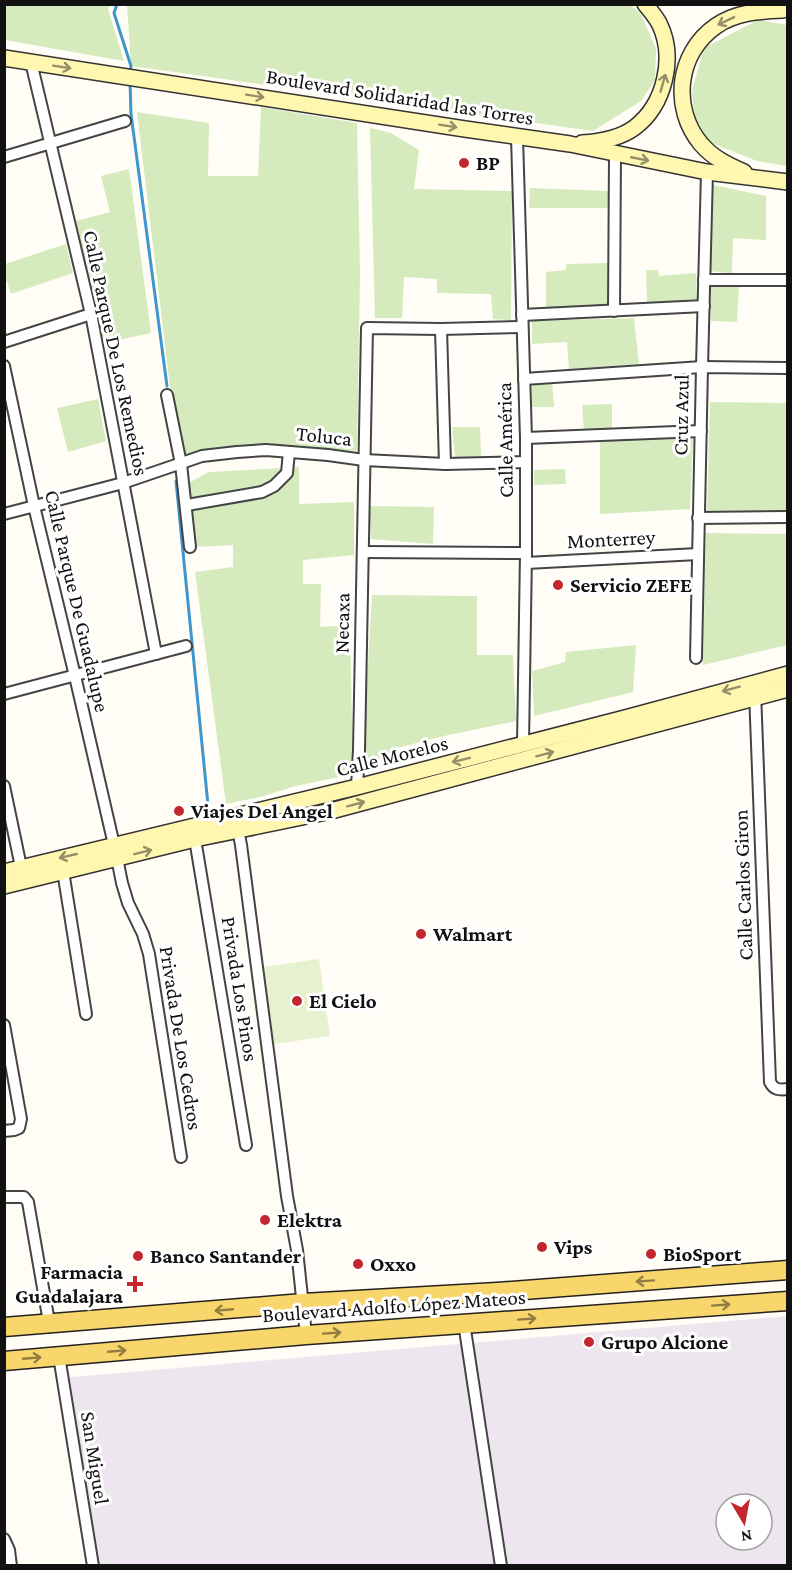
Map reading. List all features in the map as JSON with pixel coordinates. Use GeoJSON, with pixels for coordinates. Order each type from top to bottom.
{"type":"FeatureCollection","features":[{"type":"Feature","properties":{"kind":"main road"},"geometry":{"type":"LineString","coordinates":[[570,144],[594,142],[626,133],[643,120],[656,102],[665,80],[666,45],[658,23],[645,4]]}},
{"type":"Feature","properties":{"kind":"main road"},"geometry":{"type":"LineString","coordinates":[[752,4],[785,11]]}},
{"type":"Feature","properties":{"kind":"main road"},"geometry":{"type":"LineString","coordinates":[[758,178],[720,161],[702,146],[686,114],[682,79],[684,68],[694,51],[716,26],[746,14],[785,11]]}},
{"type":"Feature","properties":{"kind":"main road","name":"Boulevard Solidaridad las Torres"},"geometry":{"type":"LineString","coordinates":[[4,58],[570,144],[707,172],[788,182]]}},
{"type":"Feature","properties":{"kind":"main road","name":"Calle Morelos"},"geometry":{"type":"LineString","coordinates":[[4,886],[63,871],[116,852],[236,823],[357,786],[788,674]]}},
{"type":"Feature","properties":{"kind":"main road","name":"Calle Morelos"},"geometry":{"type":"LineString","coordinates":[[4,872],[21,867],[195,839],[236,823],[331,811],[788,689]]}},
{"type":"Feature","properties":{"kind":"main road","name":"Boulevard Adolfo López Mateos"},"geometry":{"type":"LineString","coordinates":[[4,1326],[788,1270]]}},
{"type":"Feature","properties":{"kind":"main road","name":"Boulevard Adolfo López Mateos"},"geometry":{"type":"LineString","coordinates":[[4,1361],[306,1335],[788,1301]]}},
{"type":"Feature","properties":{"kind":"street","name":"Calle Parque De Los Remedios"},"geometry":{"type":"LineString","coordinates":[[32,62],[91,314],[156,654]]}},
{"type":"Feature","properties":{"kind":"street"},"geometry":{"type":"LineString","coordinates":[[4,157],[125,121]]}},
{"type":"Feature","properties":{"kind":"street","name":"Calle América"},"geometry":{"type":"LineString","coordinates":[[517,137],[526,438],[523,744]]}},
{"type":"Feature","properties":{"kind":"street"},"geometry":{"type":"LineString","coordinates":[[614,310],[615,154]]}},
{"type":"Feature","properties":{"kind":"street","name":"Cruz Azul"},"geometry":{"type":"LineString","coordinates":[[696,658],[707,172]]}},
{"type":"Feature","properties":{"kind":"street"},"geometry":{"type":"LineString","coordinates":[[705,280],[788,280]]}},
{"type":"Feature","properties":{"kind":"street"},"geometry":{"type":"LineString","coordinates":[[522,315],[704,306]]}},
{"type":"Feature","properties":{"kind":"street"},"geometry":{"type":"LineString","coordinates":[[4,342],[91,314]]}},
{"type":"Feature","properties":{"kind":"street"},"geometry":{"type":"LineString","coordinates":[[445,464],[441,329],[522,327]]}},
{"type":"Feature","properties":{"kind":"street","name":"Necaxa"},"geometry":{"type":"LineString","coordinates":[[357,786],[366,328],[441,329]]}},
{"type":"Feature","properties":{"kind":"street","name":"Calle Parque De Guadalupe"},"geometry":{"type":"LineString","coordinates":[[4,366],[34,506],[116,852]]}},
{"type":"Feature","properties":{"kind":"street"},"geometry":{"type":"LineString","coordinates":[[524,379],[702,367],[788,368]]}},
{"type":"Feature","properties":{"kind":"street"},"geometry":{"type":"LineString","coordinates":[[167,395],[181,464],[190,547]]}},
{"type":"Feature","properties":{"kind":"street"},"geometry":{"type":"LineString","coordinates":[[526,438],[701,431]]}},
{"type":"Feature","properties":{"kind":"street","name":"Toluca"},"geometry":{"type":"LineString","coordinates":[[4,514],[123,483],[202,456],[237,452],[266,450],[364,460],[445,464],[526,462]]}},
{"type":"Feature","properties":{"kind":"street"},"geometry":{"type":"LineString","coordinates":[[187,505],[262,492],[274,486],[286,473],[289,452]]}},
{"type":"Feature","properties":{"kind":"street"},"geometry":{"type":"LineString","coordinates":[[698,518],[788,518]]}},
{"type":"Feature","properties":{"kind":"street","name":"Monterrey"},"geometry":{"type":"LineString","coordinates":[[363,552],[526,558],[698,554]]}},
{"type":"Feature","properties":{"kind":"street"},"geometry":{"type":"LineString","coordinates":[[4,694],[186,646]]}},
{"type":"Feature","properties":{"kind":"street","name":"Calle Carlos Giron"},"geometry":{"type":"LineString","coordinates":[[754,682],[771,1082],[772,1086],[781,1090],[788,1089]]}},
{"type":"Feature","properties":{"kind":"street"},"geometry":{"type":"LineString","coordinates":[[4,786],[21,867]]}},
{"type":"Feature","properties":{"kind":"street"},"geometry":{"type":"LineString","coordinates":[[236,823],[241,845],[287,1196],[297,1250],[306,1335]]}},
{"type":"Feature","properties":{"kind":"street","name":"Privada Los Pinos"},"geometry":{"type":"LineString","coordinates":[[195,839],[246,1145]]}},
{"type":"Feature","properties":{"kind":"street","name":"Privada De Los Cedros"},"geometry":{"type":"LineString","coordinates":[[116,852],[128,903],[146,942],[181,1157]]}},
{"type":"Feature","properties":{"kind":"street"},"geometry":{"type":"LineString","coordinates":[[63,871],[86,1014]]}},
{"type":"Feature","properties":{"kind":"street"},"geometry":{"type":"LineString","coordinates":[[4,1024],[21,1119],[19,1128],[4,1131]]}},
{"type":"Feature","properties":{"kind":"street"},"geometry":{"type":"LineString","coordinates":[[4,1197],[24,1197],[28,1202],[49,1322]]}},
{"type":"Feature","properties":{"kind":"street"},"geometry":{"type":"LineString","coordinates":[[464,1323],[501,1566]]}},
{"type":"Feature","properties":{"kind":"street","name":"San Miguel"},"geometry":{"type":"LineString","coordinates":[[59,1356],[93,1566]]}},
{"type":"Feature","properties":{"kind":"street"},"geometry":{"type":"LineString","coordinates":[[4,1539],[7,1542],[11,1566]]}},
{"type":"Feature","properties":{"kind":"shaded area"},"geometry":{"type":"Polygon","coordinates":[[[787,1316],[787,1565],[86,1565],[60,1378],[787,1316]]]}},
{"type":"Feature","properties":{"kind":"green space"},"geometry":{"type":"Polygon","coordinates":[[[4,5],[110,5],[108,9],[124,61],[5,40],[4,5]]]}},
{"type":"Feature","properties":{"kind":"green space"},"geometry":{"type":"Polygon","coordinates":[[[127,5],[631,5],[641,14],[656,49],[655,80],[641,101],[593,131],[131,66],[127,5]]]}},
{"type":"Feature","properties":{"kind":"green space"},"geometry":{"type":"Polygon","coordinates":[[[758,20],[787,25],[787,166],[757,161],[696,137],[692,90],[704,48],[758,20]]]}},
{"type":"Feature","properties":{"kind":"green space"},"geometry":{"type":"Polygon","coordinates":[[[261,107],[357,123],[360,275],[357,451],[297,448],[217,452],[180,470],[137,112],[209,123],[208,176],[258,176],[261,107]]]}},
{"type":"Feature","properties":{"kind":"green space"},"geometry":{"type":"Polygon","coordinates":[[[370,128],[391,133],[419,150],[414,189],[512,191],[511,320],[493,319],[491,294],[437,293],[437,279],[404,277],[402,318],[375,318],[370,128]]]}},
{"type":"Feature","properties":{"kind":"green space"},"geometry":{"type":"Polygon","coordinates":[[[129,169],[151,333],[103,343],[76,221],[110,212],[101,176],[129,169]]]}},
{"type":"Feature","properties":{"kind":"green space"},"geometry":{"type":"Polygon","coordinates":[[[713,185],[766,196],[766,240],[733,238],[732,273],[707,271],[713,185]]]}},
{"type":"Feature","properties":{"kind":"green space"},"geometry":{"type":"Polygon","coordinates":[[[530,188],[608,191],[608,208],[529,208],[530,188]]]}},
{"type":"Feature","properties":{"kind":"green space"},"geometry":{"type":"Polygon","coordinates":[[[66,244],[73,273],[11,294],[7,281],[5,281],[5,264],[66,244]]]}},
{"type":"Feature","properties":{"kind":"green space"},"geometry":{"type":"Polygon","coordinates":[[[608,263],[609,308],[546,310],[546,272],[566,270],[566,264],[608,263]]]}},
{"type":"Feature","properties":{"kind":"green space"},"geometry":{"type":"Polygon","coordinates":[[[646,270],[658,270],[659,276],[696,273],[697,299],[647,303],[646,270]]]}},
{"type":"Feature","properties":{"kind":"green space"},"geometry":{"type":"Polygon","coordinates":[[[711,284],[739,285],[737,322],[711,321],[711,284]]]}},
{"type":"Feature","properties":{"kind":"green space"},"geometry":{"type":"Polygon","coordinates":[[[634,318],[639,364],[569,369],[567,342],[532,344],[532,321],[634,318]]]}},
{"type":"Feature","properties":{"kind":"green space"},"geometry":{"type":"Polygon","coordinates":[[[552,382],[554,407],[532,407],[532,383],[552,382]]]}},
{"type":"Feature","properties":{"kind":"green space"},"geometry":{"type":"Polygon","coordinates":[[[98,399],[106,441],[68,452],[57,408],[98,399]]]}},
{"type":"Feature","properties":{"kind":"green space"},"geometry":{"type":"Polygon","coordinates":[[[710,402],[787,403],[787,511],[707,513],[710,402]]]}},
{"type":"Feature","properties":{"kind":"green space"},"geometry":{"type":"Polygon","coordinates":[[[612,404],[612,429],[584,430],[582,405],[612,404]]]}},
{"type":"Feature","properties":{"kind":"green space"},"geometry":{"type":"Polygon","coordinates":[[[452,427],[480,427],[481,457],[455,457],[452,427]]]}},
{"type":"Feature","properties":{"kind":"green space"},"geometry":{"type":"Polygon","coordinates":[[[600,437],[693,438],[690,509],[600,514],[600,437]]]}},
{"type":"Feature","properties":{"kind":"green space"},"geometry":{"type":"Polygon","coordinates":[[[299,467],[299,504],[354,502],[354,555],[303,560],[303,584],[321,584],[320,627],[350,625],[353,774],[226,804],[195,572],[233,567],[233,545],[195,547],[183,486],[209,472],[299,467]]]}},
{"type":"Feature","properties":{"kind":"green space"},"geometry":{"type":"Polygon","coordinates":[[[565,469],[566,484],[534,485],[534,470],[565,469]]]}},
{"type":"Feature","properties":{"kind":"green space"},"geometry":{"type":"Polygon","coordinates":[[[369,506],[434,507],[433,544],[371,539],[369,506]]]}},
{"type":"Feature","properties":{"kind":"green space"},"geometry":{"type":"Polygon","coordinates":[[[706,533],[787,534],[787,645],[703,665],[706,533]]]}},
{"type":"Feature","properties":{"kind":"green space"},"geometry":{"type":"Polygon","coordinates":[[[372,595],[477,596],[477,655],[513,655],[516,721],[397,748],[362,770],[372,595]]]}},
{"type":"Feature","properties":{"kind":"green space"},"geometry":{"type":"Polygon","coordinates":[[[636,645],[633,692],[534,716],[532,671],[565,662],[566,652],[636,645]]]}},
{"type":"Feature","properties":{"kind":"green space","name":"El Cielo"},"geometry":{"type":"Polygon","coordinates":[[[319,959],[330,1036],[274,1044],[263,967],[319,959]]]}},
{"type":"Feature","properties":{"kind":"waterway"},"geometry":{"type":"LineString","coordinates":[[117,4],[114,13],[131,66],[130,71]]}},
{"type":"Feature","properties":{"kind":"waterway"},"geometry":{"type":"LineString","coordinates":[[130,81],[131,114],[167,386]]}},
{"type":"Feature","properties":{"kind":"waterway"},"geometry":{"type":"LineString","coordinates":[[176,481],[208,805]]}},
{"type":"Feature","properties":{"kind":"place","name":"BP"},"geometry":{"type":"Point","coordinates":[464,163]}},
{"type":"Feature","properties":{"kind":"place","name":"Servicio ZEFE"},"geometry":{"type":"Point","coordinates":[558,585]}},
{"type":"Feature","properties":{"kind":"place","name":"Viajes Del Angel"},"geometry":{"type":"Point","coordinates":[179,811]}},
{"type":"Feature","properties":{"kind":"place","name":"Walmart"},"geometry":{"type":"Point","coordinates":[421,934]}},
{"type":"Feature","properties":{"kind":"place","name":"El Cielo"},"geometry":{"type":"Point","coordinates":[297,1001]}},
{"type":"Feature","properties":{"kind":"place","name":"Elektra"},"geometry":{"type":"Point","coordinates":[265,1220]}},
{"type":"Feature","properties":{"kind":"place","name":"Vips"},"geometry":{"type":"Point","coordinates":[542,1247]}},
{"type":"Feature","properties":{"kind":"place","name":"BioSport"},"geometry":{"type":"Point","coordinates":[651,1254]}},
{"type":"Feature","properties":{"kind":"place","name":"Banco Santander"},"geometry":{"type":"Point","coordinates":[138,1256]}},
{"type":"Feature","properties":{"kind":"place","name":"Oxxo"},"geometry":{"type":"Point","coordinates":[358,1264]}},
{"type":"Feature","properties":{"kind":"place","name":"Farmacia Guadalajara"},"geometry":{"type":"Point","coordinates":[135,1284]}},
{"type":"Feature","properties":{"kind":"place","name":"Grupo Alcione"},"geometry":{"type":"Point","coordinates":[589,1342]}}]}
